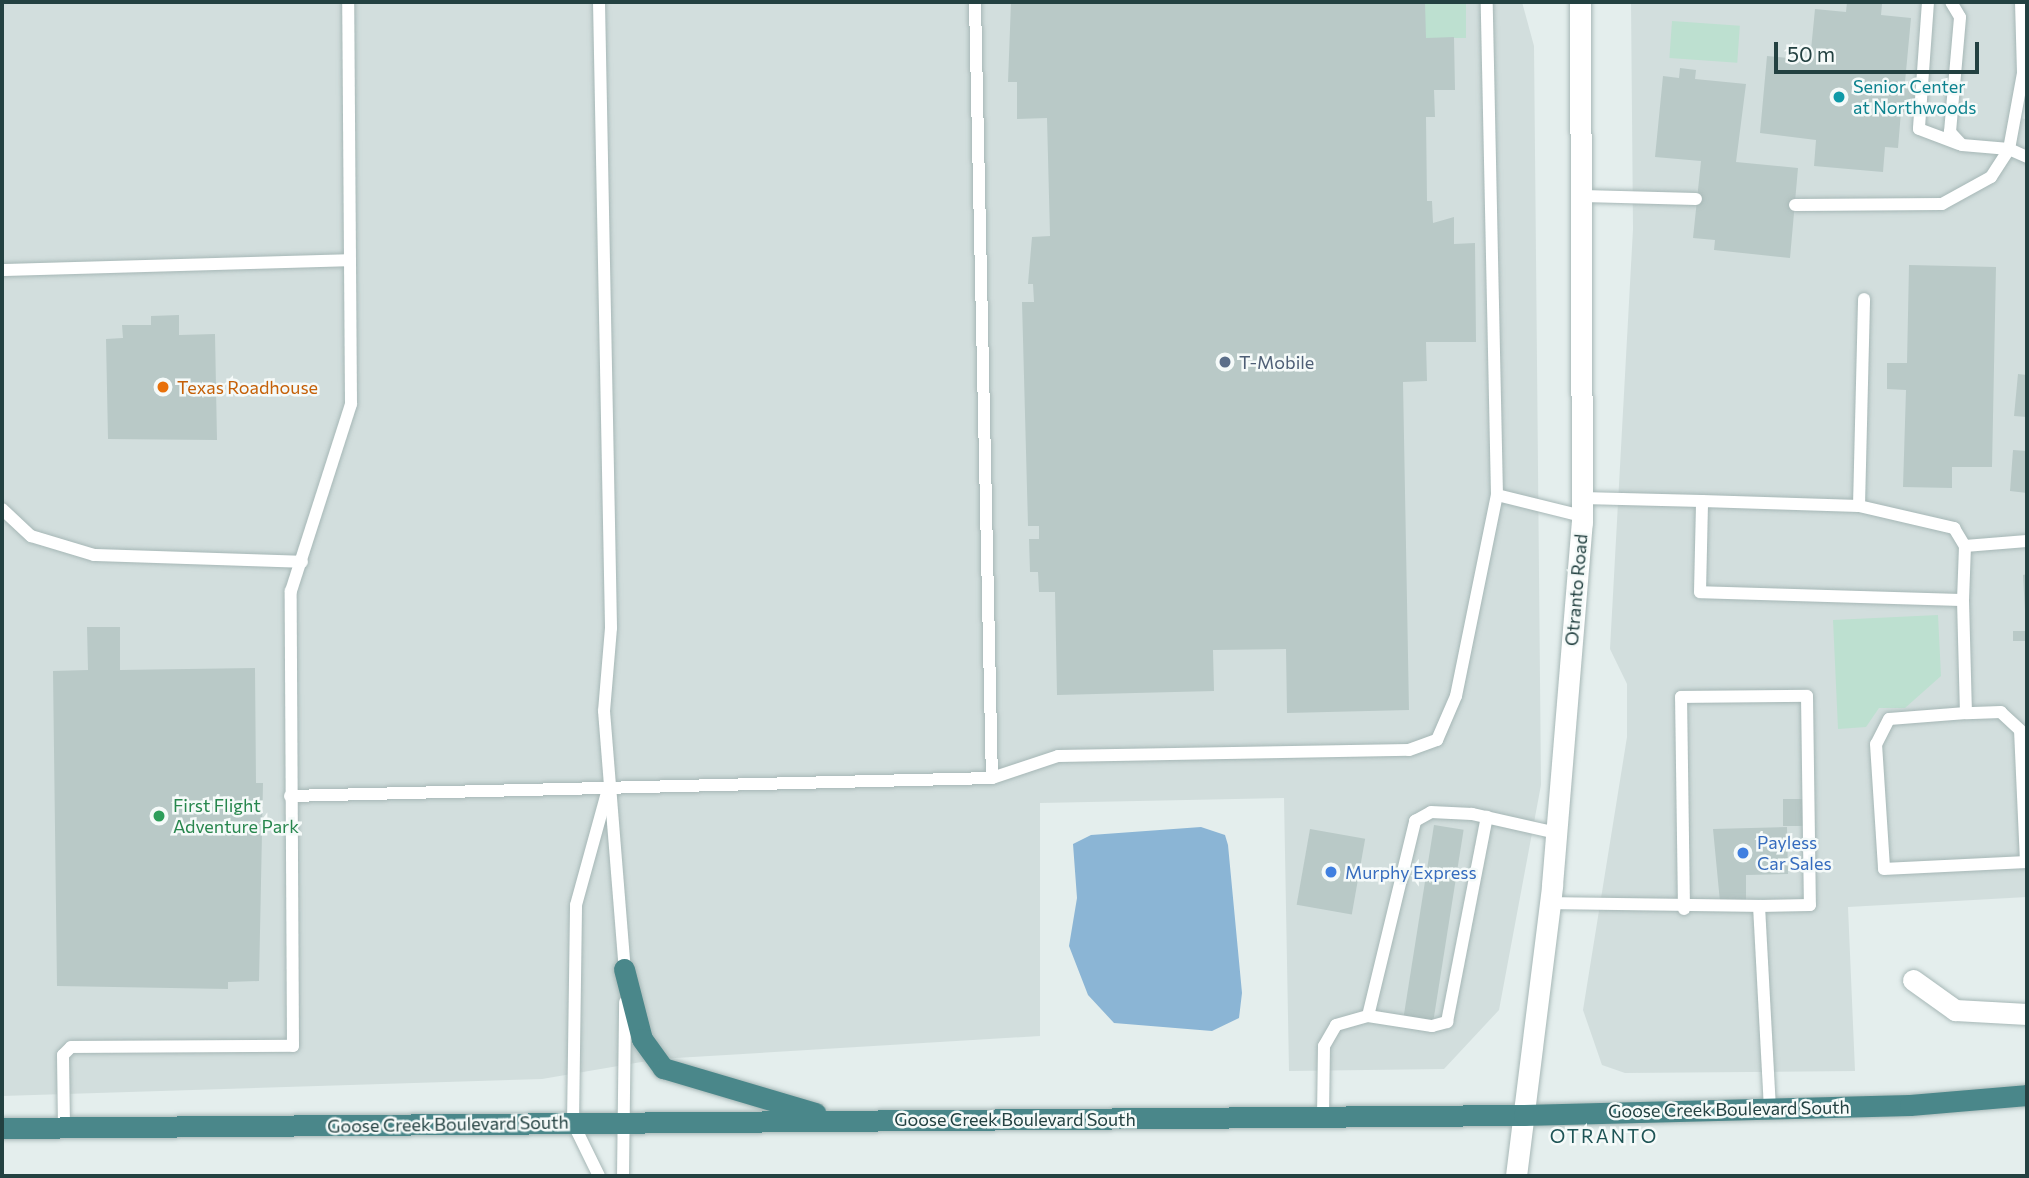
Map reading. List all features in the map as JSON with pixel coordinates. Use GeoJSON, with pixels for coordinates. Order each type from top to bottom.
{"type":"FeatureCollection","features":[{"type":"Feature","properties":{"kind":"highway"},"geometry":{"type":"LineString","coordinates":[[624,969],[642,1039],[663,1068],[841,1120]]}},
{"type":"Feature","properties":{"kind":"highway","name":"Goose Creek Boulevard South"},"geometry":{"type":"LineString","coordinates":[[2,1128],[1524,1115],[1770,1108],[2027,1095]]}},
{"type":"Feature","properties":{"kind":"street","name":"Otranto Road"},"geometry":{"type":"LineString","coordinates":[[1516,1176],[1556,833],[1582,507],[1583,196],[1580,2]]}},
{"type":"Feature","properties":{"kind":"street"},"geometry":{"type":"LineString","coordinates":[[1913,980],[1955,1010],[2027,1014]]}},
{"type":"Feature","properties":{"kind":"lane"},"geometry":{"type":"LineString","coordinates":[[64,1127],[63,1055],[71,1047],[293,1046],[291,591],[351,404],[348,2]]}},
{"type":"Feature","properties":{"kind":"lane"},"geometry":{"type":"LineString","coordinates":[[599,2],[611,628],[607,792],[622,889],[629,1122],[623,1176]]}},
{"type":"Feature","properties":{"kind":"lane"},"geometry":{"type":"LineString","coordinates":[[975,2],[992,778]]}},
{"type":"Feature","properties":{"kind":"lane"},"geometry":{"type":"LineString","coordinates":[[290,796],[607,792],[992,778],[1058,756],[1409,750],[1437,740],[1456,696],[1496,495],[1487,2]]}},
{"type":"Feature","properties":{"kind":"lane"},"geometry":{"type":"LineString","coordinates":[[1928,2],[1919,129],[1962,145],[2009,149],[2027,157]]}},
{"type":"Feature","properties":{"kind":"lane"},"geometry":{"type":"LineString","coordinates":[[1951,2],[1960,17],[1950,132],[1962,145]]}},
{"type":"Feature","properties":{"kind":"lane"},"geometry":{"type":"LineString","coordinates":[[1795,205],[1942,204],[1991,177],[2009,149],[2023,73],[2021,2]]}},
{"type":"Feature","properties":{"kind":"lane"},"geometry":{"type":"LineString","coordinates":[[1583,196],[1696,199]]}},
{"type":"Feature","properties":{"kind":"lane"},"geometry":{"type":"LineString","coordinates":[[2,270],[349,260]]}},
{"type":"Feature","properties":{"kind":"lane"},"geometry":{"type":"LineString","coordinates":[[1859,506],[1864,299]]}},
{"type":"Feature","properties":{"kind":"lane"},"geometry":{"type":"LineString","coordinates":[[1496,495],[1582,507],[1702,501],[1859,506],[1954,528],[1965,547],[1963,600],[1966,713]]}},
{"type":"Feature","properties":{"kind":"lane"},"geometry":{"type":"LineString","coordinates":[[1702,501],[1700,592],[1963,600]]}},
{"type":"Feature","properties":{"kind":"lane"},"geometry":{"type":"LineString","coordinates":[[2,509],[30,536],[94,555],[302,562]]}},
{"type":"Feature","properties":{"kind":"lane"},"geometry":{"type":"LineString","coordinates":[[1965,547],[2027,541]]}},
{"type":"Feature","properties":{"kind":"lane"},"geometry":{"type":"LineString","coordinates":[[1549,903],[1684,909],[1810,905],[1807,695],[1681,697],[1684,909]]}},
{"type":"Feature","properties":{"kind":"lane"},"geometry":{"type":"LineString","coordinates":[[2001,712],[2020,730],[2026,862],[1884,869],[1876,744],[1889,719],[1966,713],[2001,712]]}},
{"type":"Feature","properties":{"kind":"lane"},"geometry":{"type":"LineString","coordinates":[[599,1176],[573,1123],[576,905],[607,792]]}},
{"type":"Feature","properties":{"kind":"lane"},"geometry":{"type":"LineString","coordinates":[[1368,1016],[1415,821],[1431,812],[1487,817],[1556,833]]}},
{"type":"Feature","properties":{"kind":"lane"},"geometry":{"type":"LineString","coordinates":[[1322,1116],[1324,1046],[1336,1025],[1368,1016],[1432,1026],[1447,1022],[1487,817]]}},
{"type":"Feature","properties":{"kind":"lane"},"geometry":{"type":"LineString","coordinates":[[1759,906],[1770,1108]]}},
{"type":"Feature","properties":{"kind":"shaded area"},"geometry":{"type":"Polygon","coordinates":[[[2,2],[1522,2],[1534,46],[1541,785],[1499,1010],[1444,1069],[1289,1071],[1284,798],[1040,803],[1040,1036],[659,1059],[542,1079],[2,1096],[2,2]]]}},
{"type":"Feature","properties":{"kind":"shaded area"},"geometry":{"type":"Polygon","coordinates":[[[1631,2],[2021,2],[2017,118],[2027,119],[2027,897],[1848,907],[1855,1071],[1625,1073],[1602,1065],[1583,1010],[1627,737],[1627,684],[1610,649],[1633,229],[1631,2]]]}},
{"type":"Feature","properties":{"kind":"green space"},"geometry":{"type":"Polygon","coordinates":[[[1425,2],[1466,2],[1466,38],[1425,38],[1425,2]]]}},
{"type":"Feature","properties":{"kind":"green space"},"geometry":{"type":"Polygon","coordinates":[[[1672,21],[1740,26],[1737,63],[1669,58],[1672,21]]]}},
{"type":"Feature","properties":{"kind":"green space"},"geometry":{"type":"Polygon","coordinates":[[[1938,615],[1941,676],[1905,708],[1879,708],[1866,727],[1838,729],[1833,620],[1938,615]]]}},
{"type":"Feature","properties":{"kind":"water"},"geometry":{"type":"Polygon","coordinates":[[[1201,827],[1225,835],[1228,845],[1242,993],[1239,1018],[1212,1031],[1114,1023],[1088,995],[1069,946],[1077,898],[1073,844],[1091,835],[1201,827]]]}},
{"type":"Feature","properties":{"kind":"building","name":"T-Mobile"},"geometry":{"type":"Polygon","coordinates":[[[1011,2],[1425,2],[1426,38],[1454,37],[1455,90],[1434,90],[1435,117],[1426,117],[1427,201],[1432,201],[1433,223],[1454,217],[1454,244],[1475,243],[1476,342],[1426,342],[1427,381],[1403,382],[1409,710],[1287,713],[1286,649],[1213,650],[1214,691],[1057,695],[1055,592],[1039,592],[1038,572],[1030,572],[1029,539],[1039,539],[1039,526],[1028,526],[1022,302],[1034,302],[1033,284],[1028,284],[1032,237],[1050,236],[1047,118],[1017,119],[1017,82],[1008,82],[1011,2]]]}},
{"type":"Feature","properties":{"kind":"building","name":"Senior Center at Northwoods"},"geometry":{"type":"Polygon","coordinates":[[[1847,2],[1882,4],[1881,15],[1911,18],[1905,82],[1916,83],[1914,113],[1901,112],[1898,148],[1885,147],[1883,172],[1814,166],[1816,140],[1760,133],[1767,56],[1810,60],[1815,9],[1846,12],[1847,2]]]}},
{"type":"Feature","properties":{"kind":"building"},"geometry":{"type":"Polygon","coordinates":[[[1680,68],[1696,70],[1695,79],[1746,84],[1736,162],[1798,168],[1790,258],[1714,250],[1715,240],[1693,238],[1701,161],[1655,157],[1663,76],[1679,78],[1680,68]]]}},
{"type":"Feature","properties":{"kind":"building"},"geometry":{"type":"Polygon","coordinates":[[[1909,265],[1996,267],[1992,467],[1952,467],[1952,488],[1903,487],[1906,390],[1887,389],[1887,363],[1907,363],[1909,265]]]}},
{"type":"Feature","properties":{"kind":"building","name":"Texas Roadhouse"},"geometry":{"type":"Polygon","coordinates":[[[179,315],[179,335],[215,334],[217,440],[108,439],[106,339],[123,338],[122,325],[151,325],[151,316],[179,315]]]}},
{"type":"Feature","properties":{"kind":"building"},"geometry":{"type":"Polygon","coordinates":[[[2018,374],[2027,375],[2027,417],[2014,416],[2018,374]]]}},
{"type":"Feature","properties":{"kind":"building"},"geometry":{"type":"Polygon","coordinates":[[[2013,450],[2027,451],[2027,493],[2010,491],[2013,450]]]}},
{"type":"Feature","properties":{"kind":"building"},"geometry":{"type":"Polygon","coordinates":[[[2027,574],[2027,611],[2025,611],[2023,575],[2027,574]]]}},
{"type":"Feature","properties":{"kind":"building","name":"First Flight Adventure Park"},"geometry":{"type":"Polygon","coordinates":[[[87,627],[120,627],[120,670],[255,668],[256,783],[263,783],[259,981],[228,982],[228,989],[57,986],[53,671],[88,670],[87,627]]]}},
{"type":"Feature","properties":{"kind":"building"},"geometry":{"type":"Polygon","coordinates":[[[2013,631],[2027,631],[2027,641],[2013,641],[2013,631]]]}},
{"type":"Feature","properties":{"kind":"building"},"geometry":{"type":"Polygon","coordinates":[[[1783,799],[1804,799],[1804,826],[1783,826],[1783,799]]]}},
{"type":"Feature","properties":{"kind":"building","name":"Murphy Express"},"geometry":{"type":"Polygon","coordinates":[[[1434,825],[1464,830],[1433,1020],[1404,1016],[1434,825]]]}},
{"type":"Feature","properties":{"kind":"building"},"geometry":{"type":"Polygon","coordinates":[[[1787,827],[1788,874],[1746,875],[1746,901],[1720,902],[1713,829],[1787,827]]]}},
{"type":"Feature","properties":{"kind":"building","name":"Murphy Express"},"geometry":{"type":"Polygon","coordinates":[[[1310,829],[1365,839],[1352,915],[1297,905],[1310,829]]]}},
{"type":"Feature","properties":{"kind":"place","name":"Senior Center at Northwoods"},"geometry":{"type":"Point","coordinates":[1839,97]}},
{"type":"Feature","properties":{"kind":"place","name":"T-Mobile"},"geometry":{"type":"Point","coordinates":[1225,362]}},
{"type":"Feature","properties":{"kind":"place","name":"Texas Roadhouse"},"geometry":{"type":"Point","coordinates":[163,387]}},
{"type":"Feature","properties":{"kind":"place","name":"First Flight Adventure Park"},"geometry":{"type":"Point","coordinates":[159,816]}},
{"type":"Feature","properties":{"kind":"place","name":"Payless Car Sales"},"geometry":{"type":"Point","coordinates":[1743,853]}},
{"type":"Feature","properties":{"kind":"place","name":"Murphy Express"},"geometry":{"type":"Point","coordinates":[1331,872]}},
{"type":"Feature","properties":{"kind":"district","name":"OTRANTO"},"geometry":{"type":"Point","coordinates":[1604,1136]}}]}
